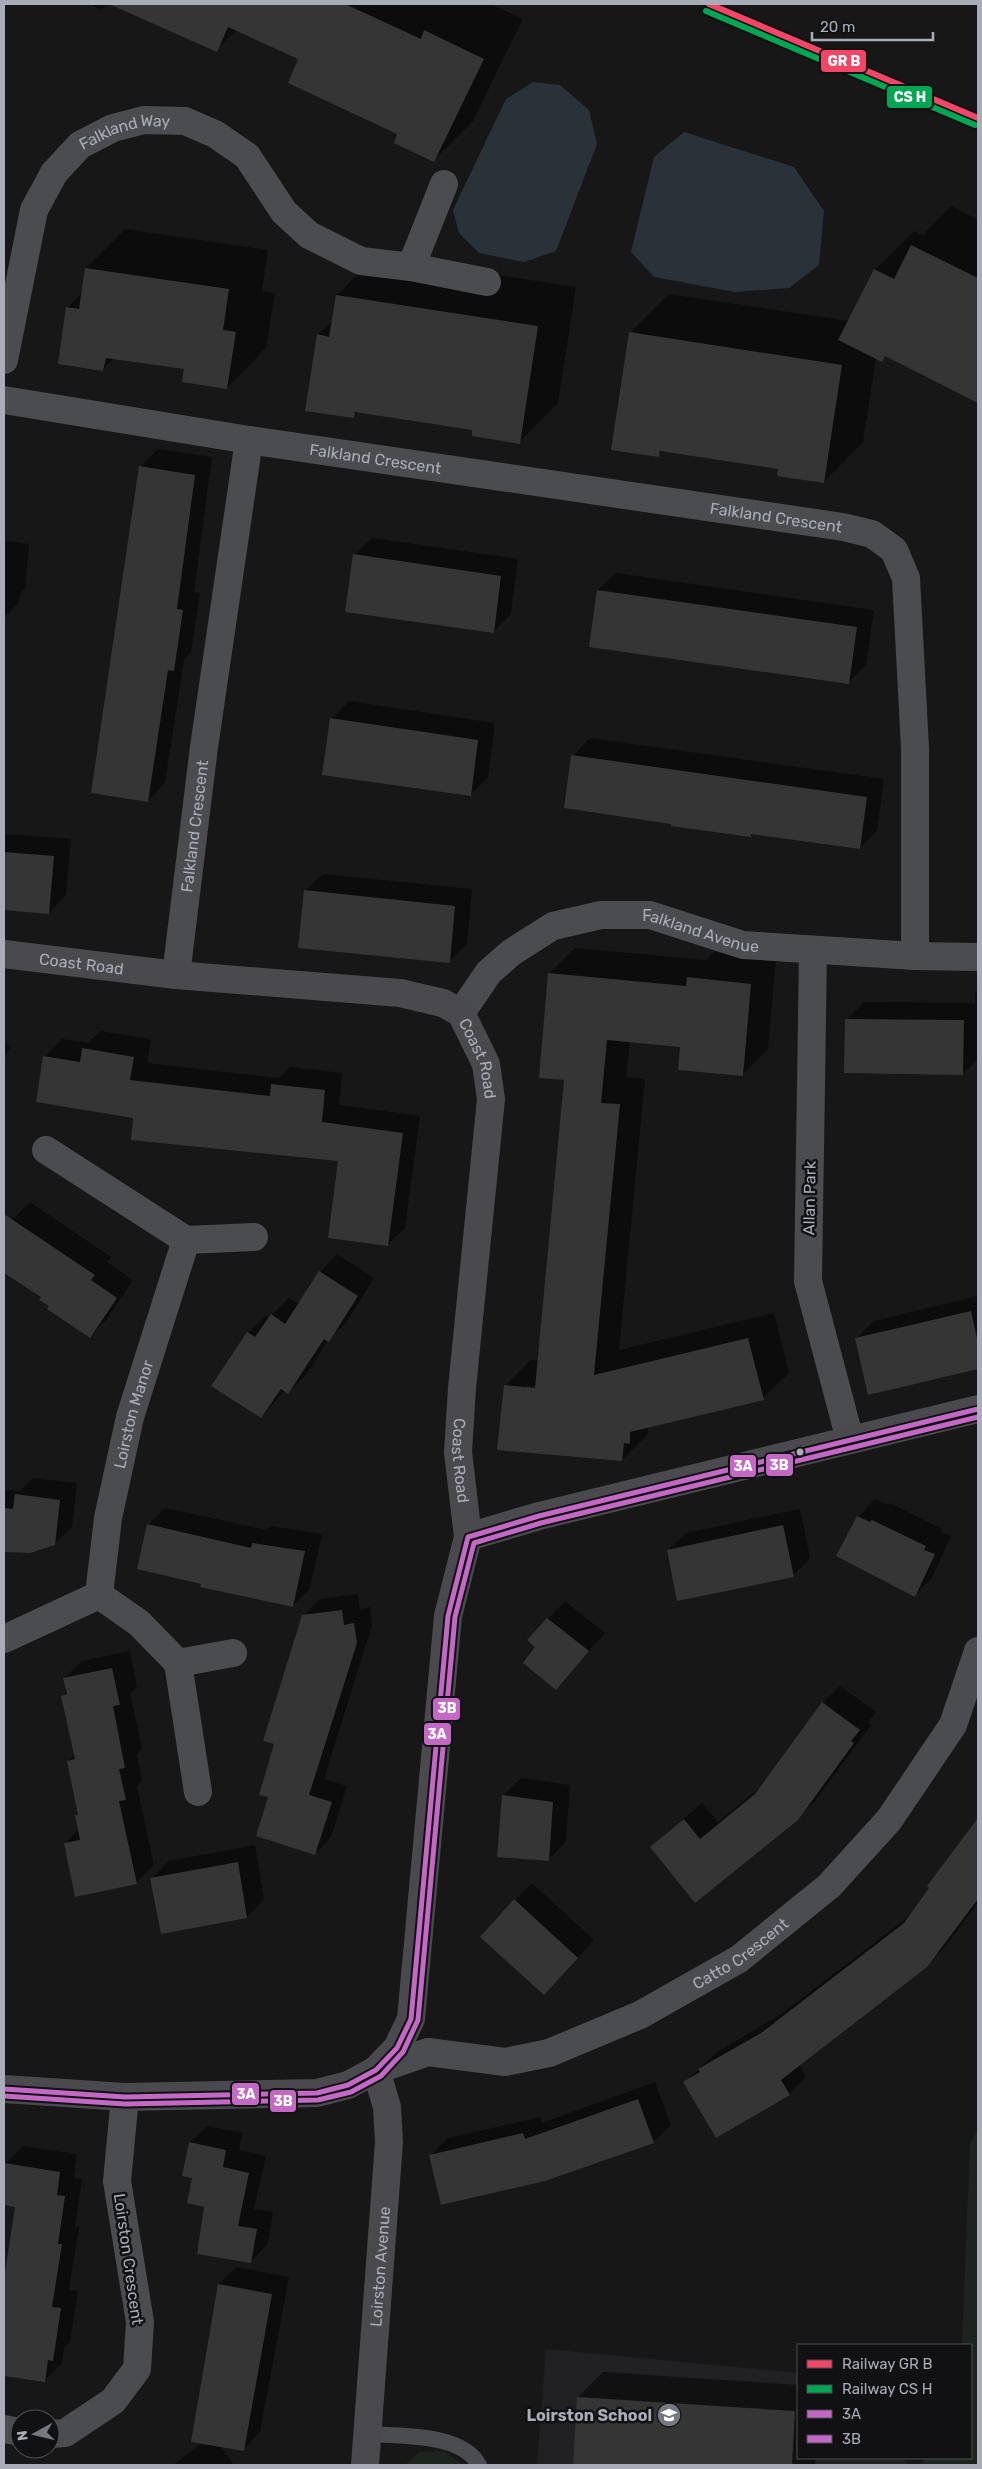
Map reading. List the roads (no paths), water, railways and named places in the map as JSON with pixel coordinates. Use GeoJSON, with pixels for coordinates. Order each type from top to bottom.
{"type":"FeatureCollection","features":[{"type":"Feature","properties":{"kind":"street","name":"Falkland Way"},"geometry":{"type":"LineString","coordinates":[[4,360],[34,210],[54,173],[80,144],[113,128],[144,120],[185,121],[215,134],[247,156],[284,212],[309,235],[361,261],[410,267],[487,282]]}},
{"type":"Feature","properties":{"kind":"street"},"geometry":{"type":"LineString","coordinates":[[410,267],[444,184]]}},
{"type":"Feature","properties":{"kind":"street","name":"Falkland Crescent"},"geometry":{"type":"LineString","coordinates":[[4,400],[249,440],[844,527],[872,534],[894,550],[906,578],[915,748],[915,956]]}},
{"type":"Feature","properties":{"kind":"street","name":"Falkland Crescent"},"geometry":{"type":"LineString","coordinates":[[176,974],[204,748],[249,440]]}},
{"type":"Feature","properties":{"kind":"street","name":"Falkland Avenue"},"geometry":{"type":"LineString","coordinates":[[461,1013],[489,972],[512,952],[553,926],[601,915],[650,915],[744,945],[813,951],[978,957]]}},
{"type":"Feature","properties":{"kind":"street","name":"Allan Park"},"geometry":{"type":"LineString","coordinates":[[813,951],[808,1282],[850,1440]]}},
{"type":"Feature","properties":{"kind":"street","name":"Coast Road"},"geometry":{"type":"LineString","coordinates":[[4,954],[176,974],[400,993],[443,1003],[461,1013],[486,1064],[491,1099],[462,1388],[458,1452],[468,1537]]}},
{"type":"Feature","properties":{"kind":"street"},"geometry":{"type":"LineString","coordinates":[[46,1150],[186,1240],[254,1237]]}},
{"type":"Feature","properties":{"kind":"street","name":"Loirston Manor"},"geometry":{"type":"LineString","coordinates":[[99,1595],[108,1518],[130,1417],[186,1240]]}},
{"type":"Feature","properties":{"kind":"street"},"geometry":{"type":"LineString","coordinates":[[4,2089],[125,2097],[317,2093],[348,2084],[376,2070],[397,2048],[411,2019],[448,1616],[468,1537],[538,1516],[978,1409]]}},
{"type":"Feature","properties":{"kind":"street"},"geometry":{"type":"LineString","coordinates":[[4,1639],[99,1595],[139,1623],[178,1663],[198,1792]]}},
{"type":"Feature","properties":{"kind":"street","name":"Catto Crescent"},"geometry":{"type":"LineString","coordinates":[[376,2070],[428,2052],[505,2062],[550,2052],[640,2015],[739,1959],[830,1886],[889,1820],[953,1725],[978,1651]]}},
{"type":"Feature","properties":{"kind":"street"},"geometry":{"type":"LineString","coordinates":[[178,1663],[233,1653]]}},
{"type":"Feature","properties":{"kind":"street","name":"Loirston Avenue"},"geometry":{"type":"LineString","coordinates":[[365,2465],[389,2142],[387,2107],[376,2070]]}},
{"type":"Feature","properties":{"kind":"street","name":"Loirston Crescent"},"geometry":{"type":"LineString","coordinates":[[60,2433],[64,2432],[113,2401],[137,2369],[140,2322],[117,2180],[125,2097]]}},
{"type":"Feature","properties":{"kind":"lane"},"geometry":{"type":"LineString","coordinates":[[367,2434],[425,2438],[458,2444],[476,2459],[479,2465]]}},
{"type":"Feature","properties":{"kind":"place","name":"Loirston School"},"geometry":{"type":"Point","coordinates":[669,2415]}}]}
